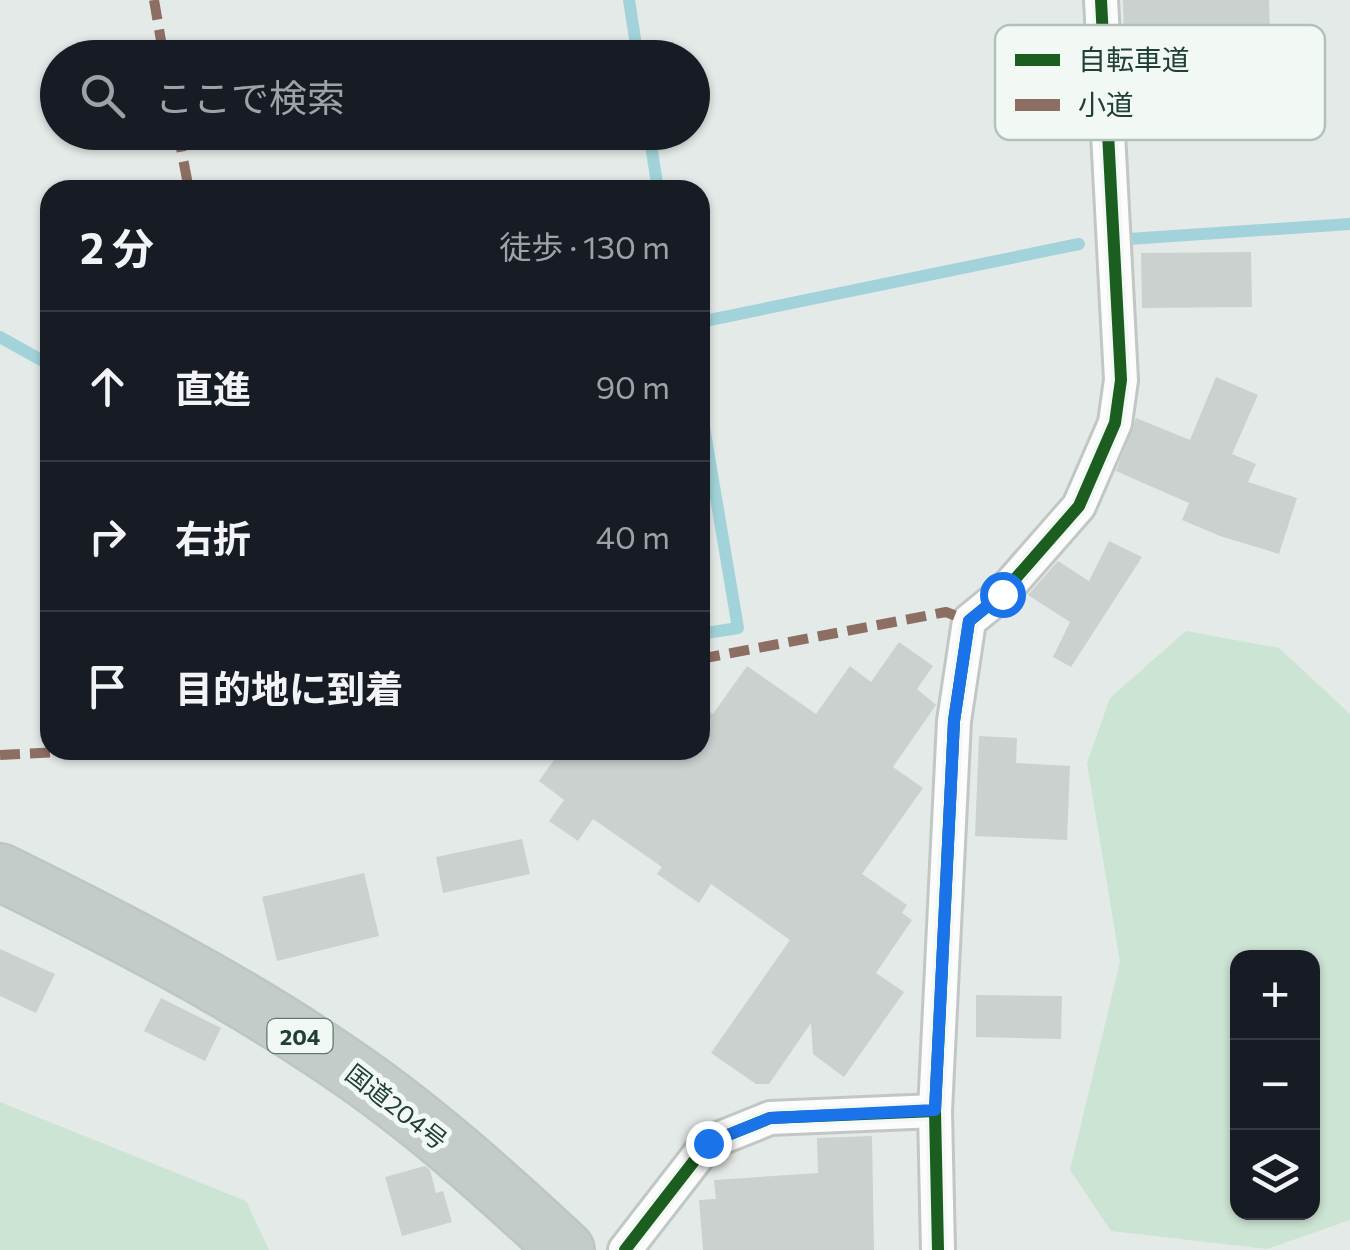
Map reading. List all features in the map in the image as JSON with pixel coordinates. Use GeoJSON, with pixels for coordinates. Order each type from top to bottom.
{"type":"FeatureCollection","features":[{"type":"Feature","properties":{"kind":"highway","name":"国道204号"},"geometry":{"type":"LineString","coordinates":[[0,872],[233,994],[340,1062],[436,1134],[566,1250]]}},
{"type":"Feature","properties":{"kind":"street"},"geometry":{"type":"LineString","coordinates":[[1101,0],[1102,25]]}},
{"type":"Feature","properties":{"kind":"street"},"geometry":{"type":"LineString","coordinates":[[938,1250],[935,1110],[954,721],[969,621],[1002,594],[1079,506],[1115,423],[1121,380],[1108,140]]}},
{"type":"Feature","properties":{"kind":"street"},"geometry":{"type":"LineString","coordinates":[[625,1250],[708,1143],[770,1118],[935,1110]]}},
{"type":"Feature","properties":{"kind":"green space"},"geometry":{"type":"Polygon","coordinates":[[[1186,631],[1279,648],[1350,714],[1350,1220],[1267,1249],[1111,1231],[1070,1170],[1120,962],[1087,763],[1110,698],[1186,631]]]}},
{"type":"Feature","properties":{"kind":"green space"},"geometry":{"type":"Polygon","coordinates":[[[0,1102],[246,1201],[269,1250],[0,1250],[0,1102]]]}},
{"type":"Feature","properties":{"kind":"building"},"geometry":{"type":"Polygon","coordinates":[[[1123,0],[1269,0],[1270,25],[1124,25],[1123,0]]]}},
{"type":"Feature","properties":{"kind":"building"},"geometry":{"type":"Polygon","coordinates":[[[1251,252],[1252,307],[1142,308],[1141,253],[1251,252]]]}},
{"type":"Feature","properties":{"kind":"building"},"geometry":{"type":"Polygon","coordinates":[[[1216,377],[1258,395],[1232,454],[1256,464],[1248,482],[1297,498],[1279,554],[1182,520],[1189,503],[1116,471],[1136,418],[1190,440],[1216,377]]]}},
{"type":"Feature","properties":{"kind":"building"},"geometry":{"type":"Polygon","coordinates":[[[1109,541],[1142,557],[1071,667],[1053,657],[1070,622],[1028,595],[1058,561],[1089,581],[1109,541]]]}},
{"type":"Feature","properties":{"kind":"building"},"geometry":{"type":"Polygon","coordinates":[[[899,642],[933,666],[917,689],[936,705],[893,767],[923,788],[862,874],[907,905],[902,913],[912,920],[876,973],[904,992],[844,1077],[813,1054],[811,1023],[769,1084],[756,1084],[711,1053],[790,940],[711,884],[699,903],[657,874],[662,867],[593,819],[578,841],[549,821],[564,800],[539,781],[554,760],[710,760],[710,712],[713,714],[747,666],[816,714],[850,666],[871,682],[899,642]]]}},
{"type":"Feature","properties":{"kind":"building"},"geometry":{"type":"Polygon","coordinates":[[[979,736],[1017,738],[1016,763],[1070,766],[1067,840],[975,836],[979,736]]]}},
{"type":"Feature","properties":{"kind":"building"},"geometry":{"type":"Polygon","coordinates":[[[522,839],[530,874],[443,893],[436,857],[522,839]]]}},
{"type":"Feature","properties":{"kind":"building"},"geometry":{"type":"Polygon","coordinates":[[[364,873],[379,936],[277,961],[262,897],[364,873]]]}},
{"type":"Feature","properties":{"kind":"building"},"geometry":{"type":"Polygon","coordinates":[[[0,949],[55,974],[36,1013],[0,996],[0,949]]]}},
{"type":"Feature","properties":{"kind":"building"},"geometry":{"type":"Polygon","coordinates":[[[976,995],[1062,996],[1061,1039],[976,1037],[976,995]]]}},
{"type":"Feature","properties":{"kind":"building"},"geometry":{"type":"Polygon","coordinates":[[[161,998],[221,1028],[205,1061],[144,1031],[161,998]]]}},
{"type":"Feature","properties":{"kind":"building"},"geometry":{"type":"Polygon","coordinates":[[[872,1136],[874,1250],[703,1250],[699,1200],[716,1199],[714,1180],[818,1173],[817,1138],[872,1136]]]}},
{"type":"Feature","properties":{"kind":"building"},"geometry":{"type":"Polygon","coordinates":[[[425,1166],[430,1170],[436,1193],[443,1191],[452,1222],[402,1236],[385,1177],[425,1166]]]}},
{"type":"Feature","properties":{"kind":"waterway"},"geometry":{"type":"LineString","coordinates":[[629,0],[635,40]]}},
{"type":"Feature","properties":{"kind":"waterway"},"geometry":{"type":"LineString","coordinates":[[652,150],[656,180]]}},
{"type":"Feature","properties":{"kind":"waterway"},"geometry":{"type":"LineString","coordinates":[[1129,239],[1350,224]]}},
{"type":"Feature","properties":{"kind":"waterway"},"geometry":{"type":"LineString","coordinates":[[710,320],[1079,244]]}},
{"type":"Feature","properties":{"kind":"waterway"},"geometry":{"type":"LineString","coordinates":[[0,337],[40,359]]}},
{"type":"Feature","properties":{"kind":"waterway"},"geometry":{"type":"LineString","coordinates":[[710,462],[738,628],[710,632]]}},
{"type":"Feature","properties":{"kind":"marked path"},"geometry":{"type":"LineString","coordinates":[[154,0],[161,40]]}},
{"type":"Feature","properties":{"kind":"marked path"},"geometry":{"type":"LineString","coordinates":[[181,150],[187,180]]}},
{"type":"Feature","properties":{"kind":"marked path"},"geometry":{"type":"LineString","coordinates":[[710,657],[946,612],[969,621]]}},
{"type":"Feature","properties":{"kind":"marked path"},"geometry":{"type":"LineString","coordinates":[[0,755],[40,753]]}},
{"type":"Feature","properties":{"kind":"cycle path"},"geometry":{"type":"LineString","coordinates":[[1101,0],[1102,25]]}},
{"type":"Feature","properties":{"kind":"cycle path"},"geometry":{"type":"LineString","coordinates":[[938,1250],[935,1111],[954,721],[969,621],[1002,594],[1079,506],[1115,423],[1121,380],[1108,140]]}},
{"type":"Feature","properties":{"kind":"cycle path"},"geometry":{"type":"LineString","coordinates":[[625,1250],[708,1143],[770,1118],[935,1111]]}},
{"type":"Feature","properties":{"kind":"route"},"geometry":{"type":"LineString","coordinates":[[708,1143],[770,1118],[935,1110],[954,721],[969,621],[1002,594]]}}]}
